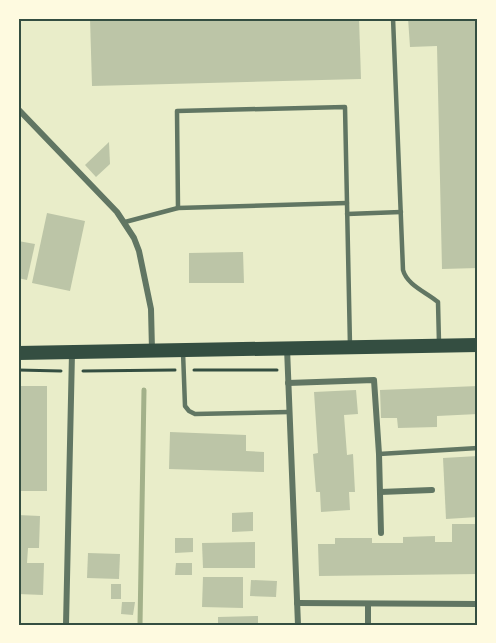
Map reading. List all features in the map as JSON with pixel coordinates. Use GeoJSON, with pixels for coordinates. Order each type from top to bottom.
{"type":"FeatureCollection","features":[{"type":"Feature","properties":{"kind":"main road"},"geometry":{"type":"LineString","coordinates":[[18,353],[478,345]]}},
{"type":"Feature","properties":{"kind":"street"},"geometry":{"type":"LineString","coordinates":[[18,109],[125,222],[140,251],[151,309],[152,351]]}},
{"type":"Feature","properties":{"kind":"street"},"geometry":{"type":"LineString","coordinates":[[287,348],[298,625]]}},
{"type":"Feature","properties":{"kind":"street"},"geometry":{"type":"LineString","coordinates":[[66,625],[72,352]]}},
{"type":"Feature","properties":{"kind":"street"},"geometry":{"type":"LineString","coordinates":[[288,382],[374,380],[381,532]]}},
{"type":"Feature","properties":{"kind":"street"},"geometry":{"type":"LineString","coordinates":[[380,492],[432,490]]}},
{"type":"Feature","properties":{"kind":"street"},"geometry":{"type":"LineString","coordinates":[[297,603],[478,604]]}},
{"type":"Feature","properties":{"kind":"street"},"geometry":{"type":"LineString","coordinates":[[368,604],[368,625]]}},
{"type":"Feature","properties":{"kind":"lane"},"geometry":{"type":"LineString","coordinates":[[393,18],[405,277],[438,302],[439,346]]}},
{"type":"Feature","properties":{"kind":"lane"},"geometry":{"type":"LineString","coordinates":[[178,208],[177,111],[345,106],[350,347]]}},
{"type":"Feature","properties":{"kind":"lane"},"geometry":{"type":"LineString","coordinates":[[125,222],[178,208],[347,203]]}},
{"type":"Feature","properties":{"kind":"lane"},"geometry":{"type":"LineString","coordinates":[[347,214],[401,212]]}},
{"type":"Feature","properties":{"kind":"lane"},"geometry":{"type":"LineString","coordinates":[[183,350],[185,406],[189,411],[195,414],[289,412]]}},
{"type":"Feature","properties":{"kind":"lane"},"geometry":{"type":"LineString","coordinates":[[379,454],[478,448]]}},
{"type":"Feature","properties":{"kind":"path"},"geometry":{"type":"LineString","coordinates":[[18,370],[288,370]]}},
{"type":"Feature","properties":{"kind":"building"},"geometry":{"type":"Polygon","coordinates":[[[90,18],[359,18],[361,79],[92,86],[90,18]]]}},
{"type":"Feature","properties":{"kind":"building"},"geometry":{"type":"Polygon","coordinates":[[[408,18],[478,18],[478,268],[442,269],[437,46],[410,47],[408,18]]]}},
{"type":"Feature","properties":{"kind":"building"},"geometry":{"type":"Polygon","coordinates":[[[109,142],[110,164],[96,177],[85,165],[109,142]]]}},
{"type":"Feature","properties":{"kind":"building"},"geometry":{"type":"Polygon","coordinates":[[[47,213],[85,221],[70,291],[32,283],[47,213]]]}},
{"type":"Feature","properties":{"kind":"building"},"geometry":{"type":"Polygon","coordinates":[[[18,241],[35,244],[27,280],[18,278],[18,241]]]}},
{"type":"Feature","properties":{"kind":"building"},"geometry":{"type":"Polygon","coordinates":[[[243,252],[244,283],[189,283],[189,253],[243,252]]]}},
{"type":"Feature","properties":{"kind":"building"},"geometry":{"type":"Polygon","coordinates":[[[18,386],[47,386],[47,491],[18,491],[18,386]]]}},
{"type":"Feature","properties":{"kind":"building"},"geometry":{"type":"Polygon","coordinates":[[[478,386],[478,414],[437,416],[437,427],[398,428],[397,418],[381,418],[380,390],[478,386]]]}},
{"type":"Feature","properties":{"kind":"building"},"geometry":{"type":"Polygon","coordinates":[[[356,390],[358,414],[344,415],[347,455],[353,454],[355,492],[349,492],[350,510],[321,512],[320,492],[316,492],[313,454],[318,453],[314,392],[356,390]]]}},
{"type":"Feature","properties":{"kind":"building"},"geometry":{"type":"Polygon","coordinates":[[[170,432],[246,435],[246,451],[264,452],[264,472],[169,469],[170,432]]]}},
{"type":"Feature","properties":{"kind":"building"},"geometry":{"type":"Polygon","coordinates":[[[478,456],[478,517],[446,519],[443,458],[478,456]]]}},
{"type":"Feature","properties":{"kind":"building"},"geometry":{"type":"Polygon","coordinates":[[[253,512],[253,531],[232,532],[232,513],[253,512]]]}},
{"type":"Feature","properties":{"kind":"building"},"geometry":{"type":"Polygon","coordinates":[[[18,515],[40,516],[39,548],[28,548],[27,563],[44,563],[43,595],[18,594],[18,515]]]}},
{"type":"Feature","properties":{"kind":"building"},"geometry":{"type":"Polygon","coordinates":[[[452,524],[478,524],[478,574],[319,576],[318,544],[335,544],[335,538],[372,538],[372,543],[403,543],[403,537],[435,536],[435,542],[452,542],[452,524]]]}},
{"type":"Feature","properties":{"kind":"building"},"geometry":{"type":"Polygon","coordinates":[[[175,538],[193,538],[193,552],[175,553],[175,538]]]}},
{"type":"Feature","properties":{"kind":"building"},"geometry":{"type":"Polygon","coordinates":[[[255,542],[255,568],[203,568],[202,543],[255,542]]]}},
{"type":"Feature","properties":{"kind":"building"},"geometry":{"type":"Polygon","coordinates":[[[88,553],[120,554],[119,579],[87,578],[88,553]]]}},
{"type":"Feature","properties":{"kind":"building"},"geometry":{"type":"Polygon","coordinates":[[[176,563],[192,563],[192,575],[175,575],[176,563]]]}},
{"type":"Feature","properties":{"kind":"building"},"geometry":{"type":"Polygon","coordinates":[[[203,577],[243,577],[243,608],[202,607],[203,577]]]}},
{"type":"Feature","properties":{"kind":"building"},"geometry":{"type":"Polygon","coordinates":[[[251,580],[277,581],[276,597],[250,596],[251,580]]]}},
{"type":"Feature","properties":{"kind":"building"},"geometry":{"type":"Polygon","coordinates":[[[111,584],[121,584],[121,599],[111,599],[111,584]]]}},
{"type":"Feature","properties":{"kind":"building"},"geometry":{"type":"Polygon","coordinates":[[[122,602],[135,602],[133,615],[121,614],[122,602]]]}},
{"type":"Feature","properties":{"kind":"building"},"geometry":{"type":"Polygon","coordinates":[[[258,616],[258,625],[218,625],[218,617],[258,616]]]}},
{"type":"Feature","properties":{"kind":"waterway"},"geometry":{"type":"LineString","coordinates":[[140,625],[144,390]]}}]}
